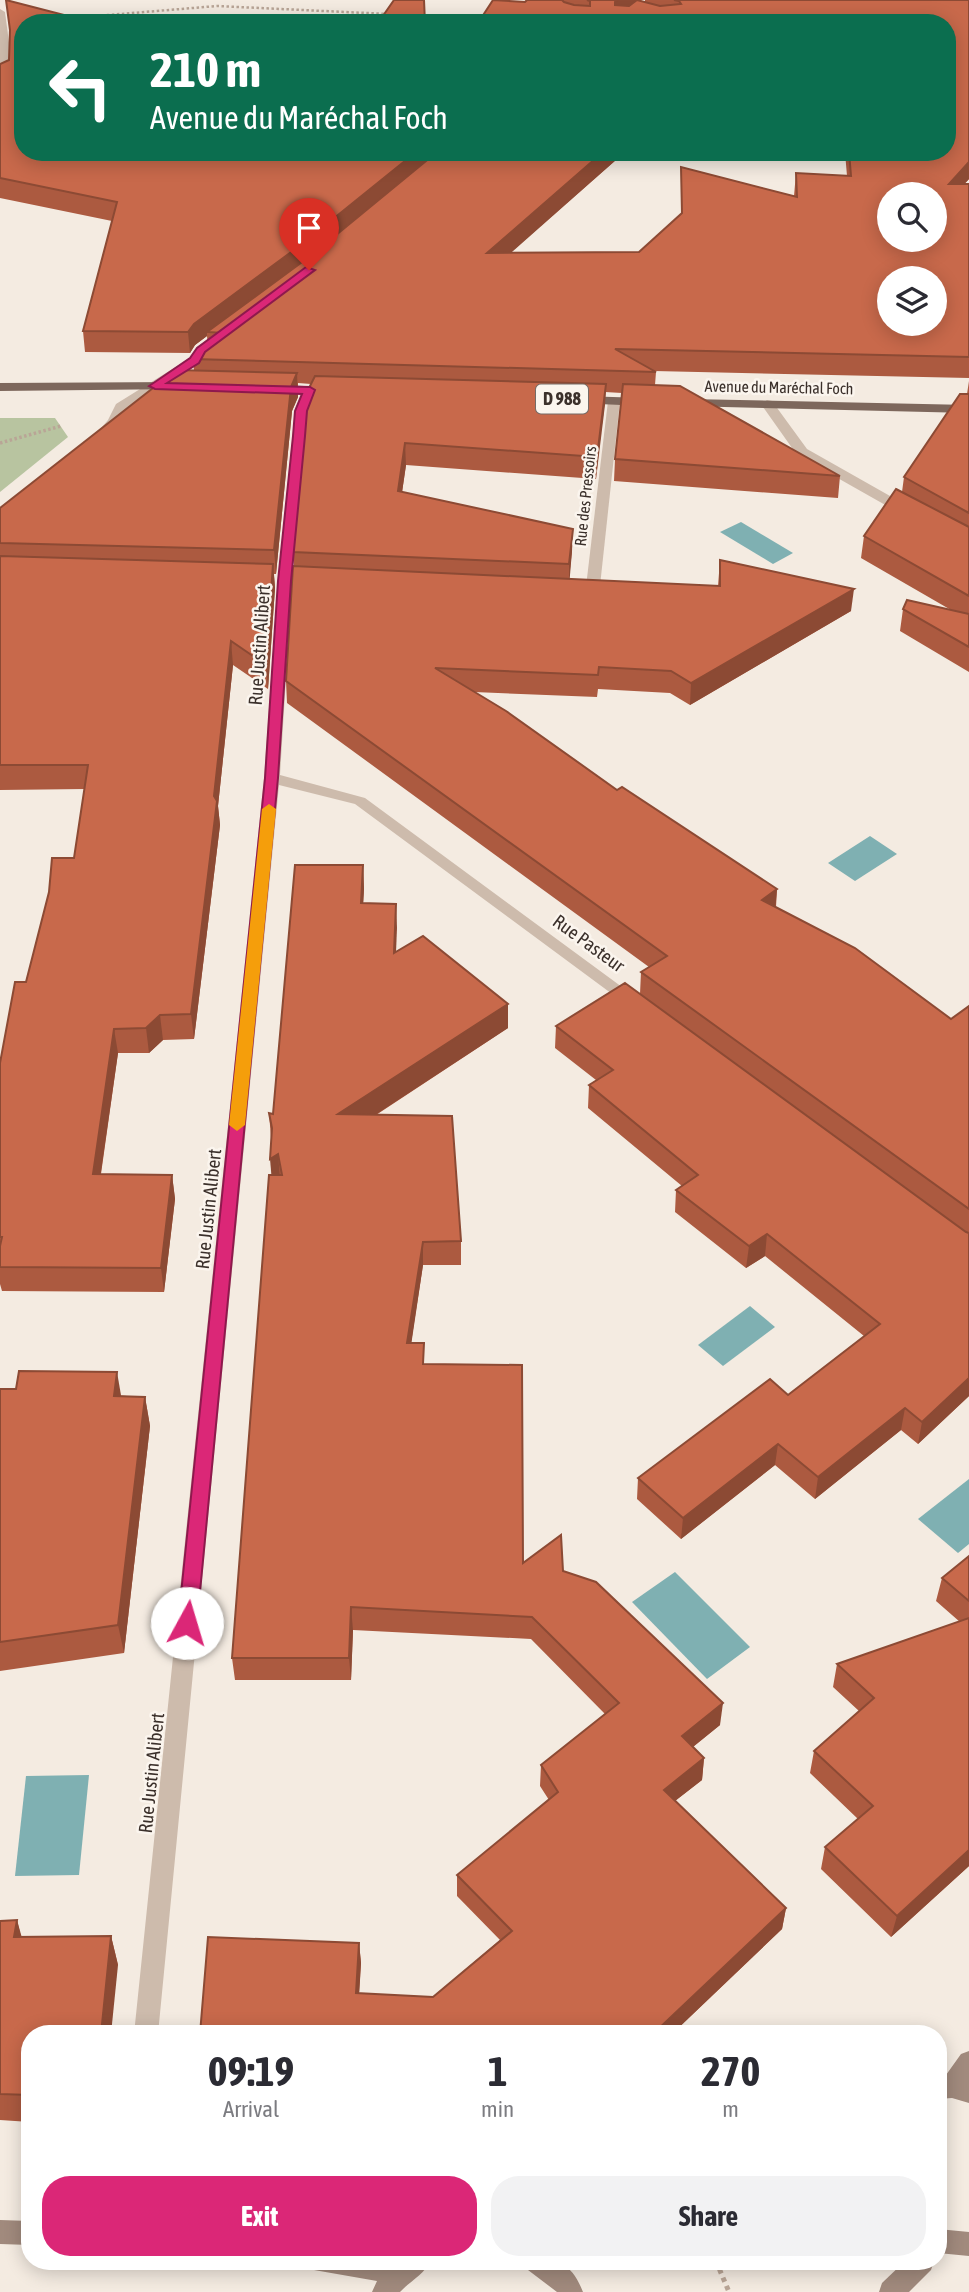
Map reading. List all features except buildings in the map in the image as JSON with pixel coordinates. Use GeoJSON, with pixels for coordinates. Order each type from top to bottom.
{"type":"FeatureCollection","features":[{"type":"Feature","properties":{"kind":"main road"},"geometry":{"type":"LineString","coordinates":[[0,387],[193,387]]}},
{"type":"Feature","properties":{"kind":"main road"},"geometry":{"type":"LineString","coordinates":[[257,388],[351,392]]}},
{"type":"Feature","properties":{"kind":"main road","name":"Avenue du Maréchal Foch"},"geometry":{"type":"LineString","coordinates":[[572,400],[969,409]]}},
{"type":"Feature","properties":{"kind":"main road"},"geometry":{"type":"LineString","coordinates":[[953,2088],[969,2062]]}},
{"type":"Feature","properties":{"kind":"main road"},"geometry":{"type":"LineString","coordinates":[[0,2232],[21,2233]]}},
{"type":"Feature","properties":{"kind":"main road"},"geometry":{"type":"LineString","coordinates":[[947,2243],[969,2244]]}},
{"type":"Feature","properties":{"kind":"main road"},"geometry":{"type":"LineString","coordinates":[[383,2292],[406,2270]]}},
{"type":"Feature","properties":{"kind":"main road"},"geometry":{"type":"LineString","coordinates":[[550,2270],[562,2278],[572,2292]]}},
{"type":"Feature","properties":{"kind":"main road"},"geometry":{"type":"LineString","coordinates":[[891,2292],[913,2270]]}},
{"type":"Feature","properties":{"kind":"street"},"geometry":{"type":"LineString","coordinates":[[0,80],[4,80],[5,50],[1,18]]}},
{"type":"Feature","properties":{"kind":"street"},"geometry":{"type":"LineString","coordinates":[[92,442],[114,422],[121,407],[195,360],[201,350],[233,326]]}},
{"type":"Feature","properties":{"kind":"street","name":"Rue Justin Alibert"},"geometry":{"type":"LineString","coordinates":[[147,2025],[272,778],[285,581],[301,411],[310,390]]}},
{"type":"Feature","properties":{"kind":"street","name":"Rue des Pressoirs"},"geometry":{"type":"LineString","coordinates":[[592,595],[614,401]]}},
{"type":"Feature","properties":{"kind":"street"},"geometry":{"type":"LineString","coordinates":[[767,404],[802,452],[921,519]]}},
{"type":"Feature","properties":{"kind":"street","name":"Rue Pasteur"},"geometry":{"type":"LineString","coordinates":[[272,778],[360,801],[642,1007]]}},
{"type":"Feature","properties":{"kind":"path"},"geometry":{"type":"LineString","coordinates":[[73,14],[217,6],[392,14]]}},
{"type":"Feature","properties":{"kind":"path"},"geometry":{"type":"LineString","coordinates":[[0,443],[61,426],[67,417]]}},
{"type":"Feature","properties":{"kind":"path"},"geometry":{"type":"LineString","coordinates":[[720,2270],[729,2292]]}},
{"type":"Feature","properties":{"kind":"green space"},"geometry":{"type":"Polygon","coordinates":[[[0,418],[55,418],[68,437],[0,492],[0,418]]]}},
{"type":"Feature","properties":{"kind":"water"},"geometry":{"type":"Polygon","coordinates":[[[741,522],[793,553],[773,564],[720,532],[741,522]]]}},
{"type":"Feature","properties":{"kind":"water"},"geometry":{"type":"Polygon","coordinates":[[[870,836],[897,854],[855,881],[828,863],[870,836]]]}},
{"type":"Feature","properties":{"kind":"water"},"geometry":{"type":"Polygon","coordinates":[[[750,1306],[775,1327],[723,1366],[698,1345],[750,1306]]]}},
{"type":"Feature","properties":{"kind":"water"},"geometry":{"type":"Polygon","coordinates":[[[969,1479],[969,1544],[958,1553],[918,1519],[969,1479]]]}},
{"type":"Feature","properties":{"kind":"water"},"geometry":{"type":"Polygon","coordinates":[[[675,1572],[750,1647],[707,1679],[632,1602],[675,1572]]]}},
{"type":"Feature","properties":{"kind":"water"},"geometry":{"type":"Polygon","coordinates":[[[89,1775],[79,1875],[15,1876],[26,1776],[89,1775]]]}},
{"type":"Feature","properties":{"kind":"slow traffic"},"geometry":{"type":"LineString","coordinates":[[237,1125],[269,809]]}},
{"type":"Feature","properties":{"kind":"route"},"geometry":{"type":"LineString","coordinates":[[187,1623],[272,778],[285,581],[301,411],[310,390],[155,386],[195,360],[201,350],[309,270]]}}]}
